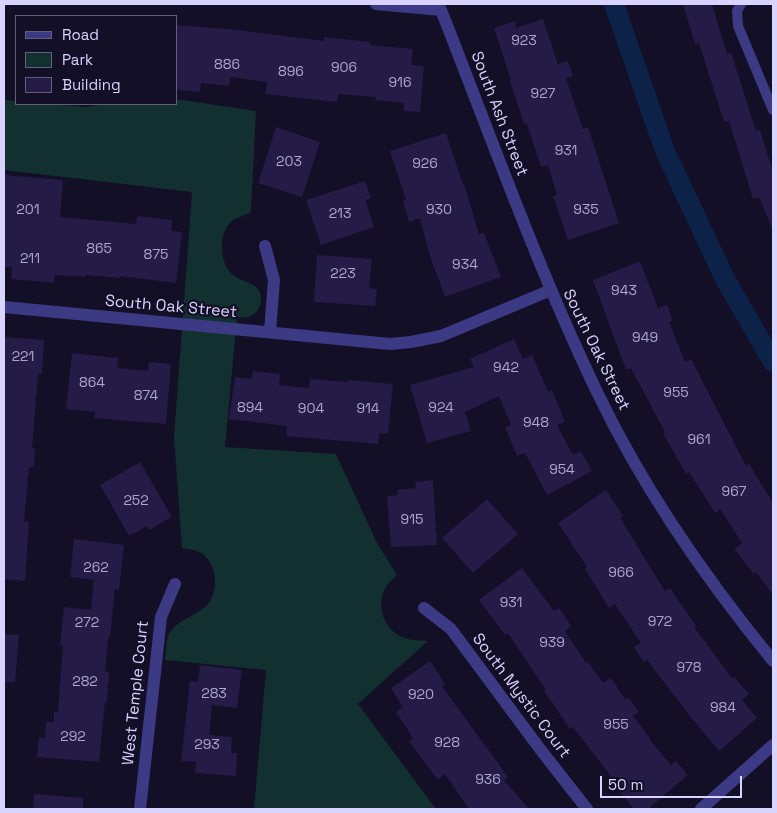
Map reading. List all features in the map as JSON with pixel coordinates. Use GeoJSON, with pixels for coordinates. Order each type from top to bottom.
{"type":"FeatureCollection","features":[{"type":"Feature","properties":{"kind":"street","name":"South Ash Street"},"geometry":{"type":"LineString","coordinates":[[376,4],[441,10],[551,290]]}},
{"type":"Feature","properties":{"kind":"street"},"geometry":{"type":"LineString","coordinates":[[265,246],[274,280],[270,332]]}},
{"type":"Feature","properties":{"kind":"street","name":"South Oak Street"},"geometry":{"type":"LineString","coordinates":[[4,307],[390,344],[441,336],[551,290],[598,395],[658,501],[712,584],[773,661]]}},
{"type":"Feature","properties":{"kind":"street","name":"West Temple Court"},"geometry":{"type":"LineString","coordinates":[[140,809],[160,617],[175,584]]}},
{"type":"Feature","properties":{"kind":"street","name":"South Mystic Court"},"geometry":{"type":"LineString","coordinates":[[424,608],[451,629],[587,809]]}},
{"type":"Feature","properties":{"kind":"street"},"geometry":{"type":"LineString","coordinates":[[701,809],[773,745]]}},
{"type":"Feature","properties":{"kind":"lane"},"geometry":{"type":"LineString","coordinates":[[740,4],[737,11],[738,26],[773,110]]}},
{"type":"Feature","properties":{"kind":"green space"},"geometry":{"type":"Polygon","coordinates":[[[178,99],[256,111],[251,212],[233,220],[228,225],[223,239],[222,254],[227,267],[234,276],[252,284],[258,289],[261,301],[256,313],[247,317],[237,317],[225,447],[336,454],[377,543],[397,575],[388,583],[381,601],[385,620],[393,631],[405,638],[428,641],[358,704],[436,809],[254,809],[266,670],[165,660],[167,639],[172,630],[207,605],[214,592],[215,585],[211,563],[201,553],[182,548],[174,437],[192,192],[4,170],[4,100],[15,101],[15,105],[87,107],[98,105],[178,105],[178,99]]]}},
{"type":"Feature","properties":{"kind":"building"},"geometry":{"type":"Polygon","coordinates":[[[683,4],[712,4],[727,54],[731,52],[756,131],[760,130],[773,172],[773,231],[759,197],[753,199],[729,121],[724,122],[699,43],[695,44],[683,4]]]}},
{"type":"Feature","properties":{"kind":"building"},"geometry":{"type":"Polygon","coordinates":[[[543,19],[558,64],[568,61],[573,76],[566,78],[583,129],[588,127],[619,223],[568,240],[553,196],[557,195],[548,165],[541,167],[527,124],[524,124],[494,28],[515,21],[516,28],[543,19]]]}},
{"type":"Feature","properties":{"kind":"building"},"geometry":{"type":"Polygon","coordinates":[[[178,25],[228,29],[324,41],[324,37],[370,42],[370,45],[413,49],[411,65],[424,66],[420,112],[404,111],[404,103],[375,100],[376,97],[338,94],[337,102],[265,94],[267,82],[230,77],[229,86],[201,83],[200,92],[178,90],[178,25]]]}},
{"type":"Feature","properties":{"kind":"building"},"geometry":{"type":"Polygon","coordinates":[[[276,127],[320,142],[302,197],[258,183],[276,127]]]}},
{"type":"Feature","properties":{"kind":"building"},"geometry":{"type":"Polygon","coordinates":[[[446,133],[479,234],[484,233],[501,277],[445,297],[429,253],[420,218],[409,222],[403,201],[406,200],[390,151],[446,133]]]}},
{"type":"Feature","properties":{"kind":"building"},"geometry":{"type":"Polygon","coordinates":[[[4,175],[63,180],[60,217],[136,224],[137,216],[172,220],[171,231],[182,232],[176,283],[120,276],[120,278],[86,275],[86,277],[55,275],[54,283],[11,279],[12,267],[4,267],[4,175]]]}},
{"type":"Feature","properties":{"kind":"building"},"geometry":{"type":"Polygon","coordinates":[[[365,181],[371,198],[365,200],[374,227],[321,245],[306,200],[365,181]]]}},
{"type":"Feature","properties":{"kind":"building"},"geometry":{"type":"Polygon","coordinates":[[[317,255],[372,259],[369,288],[377,289],[375,306],[314,302],[317,255]]]}},
{"type":"Feature","properties":{"kind":"building"},"geometry":{"type":"Polygon","coordinates":[[[640,261],[658,308],[667,305],[673,321],[669,322],[685,362],[691,359],[746,466],[749,464],[773,503],[773,595],[756,572],[754,574],[734,549],[742,543],[720,509],[715,513],[689,472],[686,474],[663,433],[665,432],[631,368],[626,370],[593,280],[640,261]]]}},
{"type":"Feature","properties":{"kind":"building"},"geometry":{"type":"Polygon","coordinates":[[[4,337],[44,340],[42,374],[38,373],[32,448],[35,449],[34,467],[29,467],[24,521],[29,522],[25,581],[4,579],[4,337]]]}},
{"type":"Feature","properties":{"kind":"building"},"geometry":{"type":"Polygon","coordinates":[[[514,339],[523,359],[532,355],[548,392],[552,390],[565,422],[557,425],[573,455],[581,451],[592,471],[547,495],[525,453],[517,456],[505,427],[511,425],[499,396],[465,412],[471,431],[427,443],[410,385],[474,367],[470,359],[514,339]]]}},
{"type":"Feature","properties":{"kind":"building"},"geometry":{"type":"Polygon","coordinates":[[[72,353],[118,358],[117,368],[148,371],[149,362],[171,364],[166,424],[94,418],[95,412],[66,409],[72,353]]]}},
{"type":"Feature","properties":{"kind":"building"},"geometry":{"type":"Polygon","coordinates":[[[253,371],[280,374],[279,385],[309,388],[310,379],[393,384],[388,434],[379,433],[378,444],[286,436],[287,426],[229,419],[235,377],[251,379],[253,371]]]}},
{"type":"Feature","properties":{"kind":"building"},"geometry":{"type":"Polygon","coordinates":[[[140,462],[172,517],[149,530],[147,526],[129,536],[100,485],[140,462]]]}},
{"type":"Feature","properties":{"kind":"building"},"geometry":{"type":"Polygon","coordinates":[[[433,480],[437,545],[391,547],[387,496],[398,495],[397,490],[416,488],[415,482],[433,480]]]}},
{"type":"Feature","properties":{"kind":"building"},"geometry":{"type":"Polygon","coordinates":[[[606,490],[623,516],[620,518],[665,591],[670,588],[696,626],[694,627],[732,678],[734,677],[749,694],[742,700],[757,718],[719,751],[647,660],[644,662],[634,647],[641,643],[615,604],[609,608],[585,569],[587,567],[558,523],[606,490]]]}},
{"type":"Feature","properties":{"kind":"building"},"geometry":{"type":"Polygon","coordinates":[[[487,499],[518,534],[473,573],[442,538],[487,499]]]}},
{"type":"Feature","properties":{"kind":"building"},"geometry":{"type":"Polygon","coordinates":[[[74,539],[124,545],[119,590],[115,589],[110,637],[108,637],[105,672],[109,672],[107,702],[105,702],[99,762],[37,757],[39,737],[45,738],[46,722],[54,722],[54,712],[58,712],[63,645],[60,645],[64,607],[91,610],[94,580],[70,577],[74,539]]]}},
{"type":"Feature","properties":{"kind":"building"},"geometry":{"type":"Polygon","coordinates":[[[522,568],[554,611],[559,608],[571,626],[565,631],[586,663],[588,662],[603,683],[611,678],[625,699],[628,697],[639,712],[633,716],[649,739],[671,765],[676,761],[688,775],[648,809],[634,809],[610,781],[613,779],[573,727],[570,729],[508,633],[505,635],[479,600],[522,568]]]}},
{"type":"Feature","properties":{"kind":"building"},"geometry":{"type":"Polygon","coordinates":[[[4,634],[19,635],[15,682],[4,682],[4,634]]]}},
{"type":"Feature","properties":{"kind":"building"},"geometry":{"type":"Polygon","coordinates":[[[430,661],[445,684],[442,686],[508,777],[504,780],[529,809],[469,809],[445,774],[438,780],[409,741],[413,738],[396,712],[403,707],[391,688],[430,661]]]}},
{"type":"Feature","properties":{"kind":"building"},"geometry":{"type":"Polygon","coordinates":[[[200,665],[242,670],[237,708],[212,705],[209,735],[232,737],[231,753],[237,753],[236,776],[195,773],[196,762],[181,761],[190,681],[198,682],[200,665]]]}},
{"type":"Feature","properties":{"kind":"building"},"geometry":{"type":"Polygon","coordinates":[[[34,794],[83,798],[83,809],[33,809],[34,794]]]}},
{"type":"Feature","properties":{"kind":"waterway"},"geometry":{"type":"LineString","coordinates":[[614,4],[665,151],[725,279],[773,362]]}}]}
